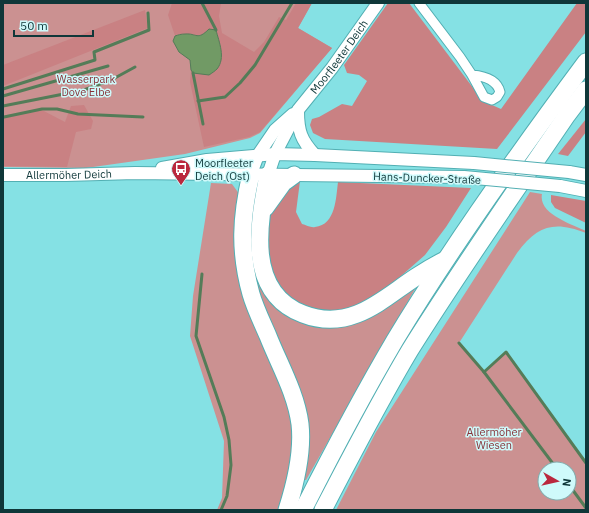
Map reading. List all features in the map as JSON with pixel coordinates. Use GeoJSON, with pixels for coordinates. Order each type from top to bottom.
{"type":"FeatureCollection","features":[{"type":"Feature","properties":{"kind":"highway"},"geometry":{"type":"LineString","coordinates":[[303,510],[350,420],[395,340],[447,259],[538,127],[586,62]]}},
{"type":"Feature","properties":{"kind":"highway"},"geometry":{"type":"LineString","coordinates":[[323,510],[366,428],[410,351],[567,115],[586,90]]}},
{"type":"Feature","properties":{"kind":"highway"},"geometry":{"type":"LineString","coordinates":[[567,115],[586,98]]}},
{"type":"Feature","properties":{"kind":"highway"},"geometry":{"type":"LineString","coordinates":[[251,174],[243,216],[242,234],[243,254],[251,295],[293,397],[300,424],[299,456],[293,492],[286,510]]}},
{"type":"Feature","properties":{"kind":"highway"},"geometry":{"type":"LineString","coordinates":[[268,174],[260,214],[259,232],[261,259],[268,282],[276,295],[286,306],[299,313],[312,318],[325,320],[356,315],[371,308],[417,276],[447,259]]}},
{"type":"Feature","properties":{"kind":"highway"},"geometry":{"type":"LineString","coordinates":[[260,214],[276,190],[288,178],[294,175]]}},
{"type":"Feature","properties":{"kind":"street","name":"Moorfleeter Deich"},"geometry":{"type":"LineString","coordinates":[[251,174],[258,155],[275,130],[298,110],[332,68],[378,3]]}},
{"type":"Feature","properties":{"kind":"street"},"geometry":{"type":"LineString","coordinates":[[419,3],[472,75]]}},
{"type":"Feature","properties":{"kind":"street","name":"Moorfleeter Deich"},"geometry":{"type":"LineString","coordinates":[[268,174],[275,154],[298,110]]}},
{"type":"Feature","properties":{"kind":"street"},"geometry":{"type":"LineString","coordinates":[[298,110],[299,133],[315,155]]}},
{"type":"Feature","properties":{"kind":"street","name":"Allermöher Deich"},"geometry":{"type":"LineString","coordinates":[[135,173],[207,160],[275,154]]}},
{"type":"Feature","properties":{"kind":"street","name":"Hans-Duncker-Straße"},"geometry":{"type":"LineString","coordinates":[[275,154],[474,163],[586,175]]}},
{"type":"Feature","properties":{"kind":"street","name":"Allermöher Deich"},"geometry":{"type":"LineString","coordinates":[[3,175],[135,173],[268,174]]}},
{"type":"Feature","properties":{"kind":"street","name":"Hans-Duncker-Straße"},"geometry":{"type":"LineString","coordinates":[[268,174],[464,177],[560,186],[586,191]]}},
{"type":"Feature","properties":{"kind":"green space","name":"Wasserpark Dove Elbe"},"geometry":{"type":"Polygon","coordinates":[[[3,3],[312,3],[298,28],[332,48],[260,133],[250,138],[185,154],[86,168],[3,167],[3,3]]]}},
{"type":"Feature","properties":{"kind":"green space"},"geometry":{"type":"Polygon","coordinates":[[[211,183],[232,184],[240,195],[253,323],[292,412],[295,444],[291,480],[279,510],[217,510],[222,498],[224,441],[190,336],[193,296],[211,183]]]}},
{"type":"Feature","properties":{"kind":"green space"},"geometry":{"type":"Polygon","coordinates":[[[252,191],[256,191],[251,224],[251,247],[255,274],[275,303],[333,325],[419,282],[306,480],[303,480],[306,456],[251,276],[247,242],[252,191]]]}},
{"type":"Feature","properties":{"kind":"green space","name":"Allermöher Wiesen"},"geometry":{"type":"Polygon","coordinates":[[[530,192],[542,194],[542,201],[550,213],[586,231],[586,233],[565,227],[556,227],[547,228],[532,236],[517,253],[459,343],[484,371],[506,352],[586,463],[586,510],[336,510],[376,432],[530,192]]]}},
{"type":"Feature","properties":{"kind":"shaded area"},"geometry":{"type":"Polygon","coordinates":[[[172,3],[221,3],[219,16],[222,33],[254,52],[264,42],[279,17],[286,20],[296,3],[312,3],[298,28],[332,48],[260,132],[249,137],[204,147],[190,82],[191,70],[193,73],[209,29],[199,36],[181,34],[175,36],[168,15],[172,3]]]}},
{"type":"Feature","properties":{"kind":"shaded area"},"geometry":{"type":"Polygon","coordinates":[[[388,3],[409,3],[483,101],[501,109],[577,3],[586,3],[586,32],[497,149],[325,139],[313,133],[310,125],[312,119],[319,117],[342,104],[352,106],[367,81],[359,75],[347,73],[344,65],[388,3]]]}},
{"type":"Feature","properties":{"kind":"shaded area"},"geometry":{"type":"Polygon","coordinates":[[[145,10],[148,28],[3,86],[3,65],[145,10]]]}},
{"type":"Feature","properties":{"kind":"shaded area"},"geometry":{"type":"Polygon","coordinates":[[[209,29],[216,30],[221,50],[220,65],[209,75],[193,73],[191,70],[190,60],[179,52],[173,41],[175,36],[181,34],[199,36],[209,29]]]}},
{"type":"Feature","properties":{"kind":"shaded area"},"geometry":{"type":"Polygon","coordinates":[[[84,105],[93,121],[91,129],[76,132],[67,167],[3,166],[3,117],[40,109],[65,122],[71,106],[84,105]]]}},
{"type":"Feature","properties":{"kind":"shaded area"},"geometry":{"type":"Polygon","coordinates":[[[586,119],[586,132],[568,156],[558,154],[586,119]]]}},
{"type":"Feature","properties":{"kind":"shaded area"},"geometry":{"type":"Polygon","coordinates":[[[300,181],[296,212],[302,224],[310,227],[322,225],[331,216],[334,209],[338,182],[471,188],[446,227],[425,255],[384,291],[344,311],[322,313],[300,305],[279,287],[268,259],[268,224],[274,196],[288,183],[300,181]]]}},
{"type":"Feature","properties":{"kind":"shaded area"},"geometry":{"type":"Polygon","coordinates":[[[551,195],[586,201],[586,223],[555,208],[551,202],[551,195]]]}},
{"type":"Feature","properties":{"kind":"waterway"},"geometry":{"type":"LineString","coordinates":[[202,3],[216,30]]}},
{"type":"Feature","properties":{"kind":"waterway"},"geometry":{"type":"LineString","coordinates":[[198,101],[225,97],[240,83],[255,65],[292,3]]}},
{"type":"Feature","properties":{"kind":"waterway"},"geometry":{"type":"LineString","coordinates":[[3,89],[95,60],[94,52],[149,30],[148,13]]}},
{"type":"Feature","properties":{"kind":"waterway"},"geometry":{"type":"LineString","coordinates":[[3,96],[108,66]]}},
{"type":"Feature","properties":{"kind":"waterway"},"geometry":{"type":"LineString","coordinates":[[3,106],[84,90],[113,79],[135,67]]}},
{"type":"Feature","properties":{"kind":"waterway"},"geometry":{"type":"LineString","coordinates":[[193,73],[203,124]]}},
{"type":"Feature","properties":{"kind":"waterway"},"geometry":{"type":"LineString","coordinates":[[4,117],[42,109],[57,109],[78,114],[143,117]]}},
{"type":"Feature","properties":{"kind":"waterway"},"geometry":{"type":"LineString","coordinates":[[202,274],[196,336],[224,417],[229,440],[231,465],[227,496],[221,510]]}},
{"type":"Feature","properties":{"kind":"waterway"},"geometry":{"type":"LineString","coordinates":[[459,343],[484,372],[506,352],[586,463]]}},
{"type":"Feature","properties":{"kind":"waterway"},"geometry":{"type":"LineString","coordinates":[[484,372],[551,461]]}},
{"type":"Feature","properties":{"kind":"waterway"},"geometry":{"type":"LineString","coordinates":[[577,496],[586,508]]}},
{"type":"Feature","properties":{"kind":"place","name":"Moorfleeter Deich (Ost)"},"geometry":{"type":"Point","coordinates":[181,186]}}]}
